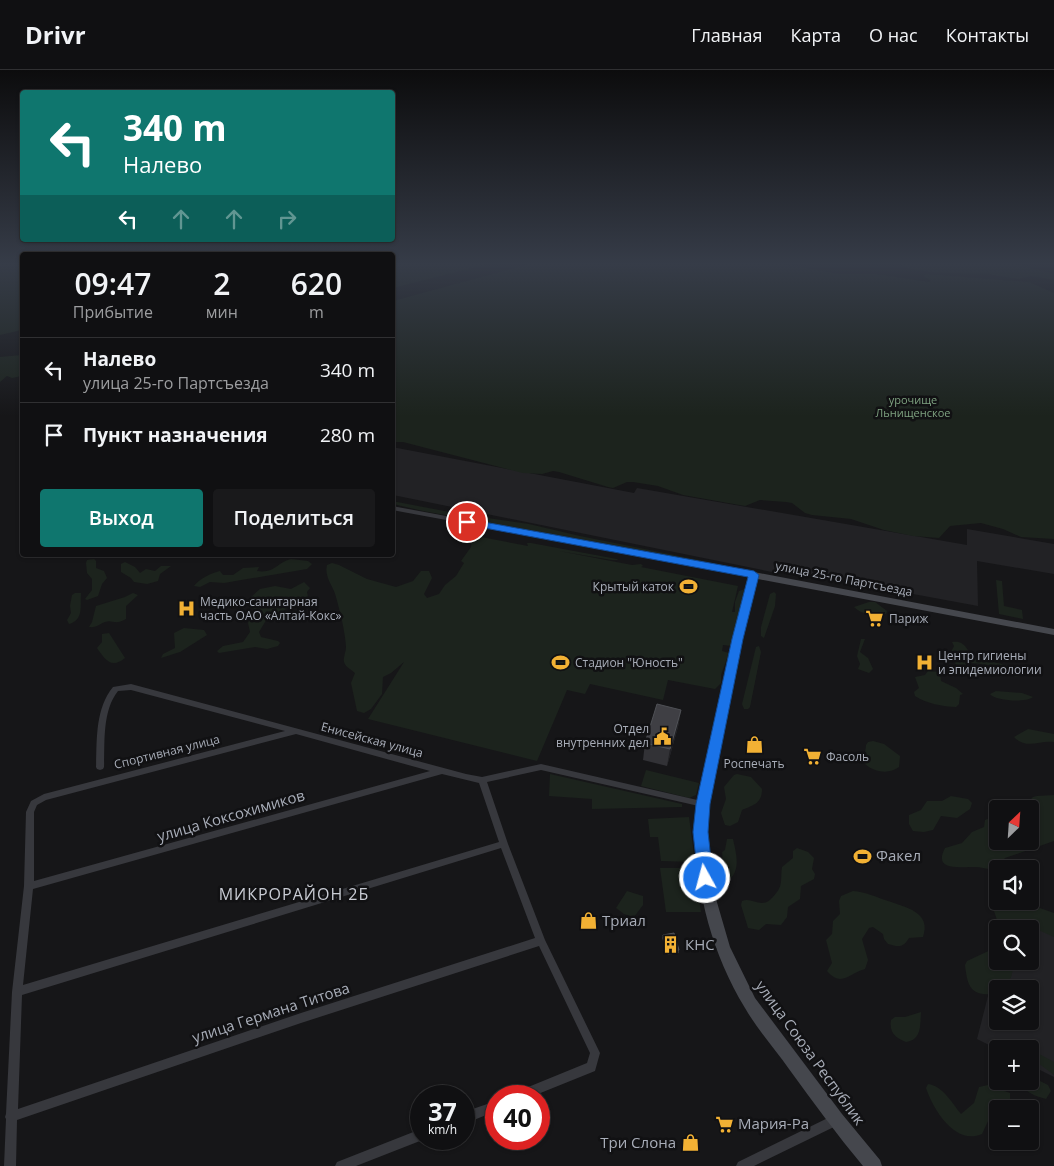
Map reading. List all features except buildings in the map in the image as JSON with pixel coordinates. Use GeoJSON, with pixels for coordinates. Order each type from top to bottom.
{"type":"FeatureCollection","features":[{"type":"Feature","properties":{"kind":"street","name":"улица 25-го Партсъезда"},"geometry":{"type":"LineString","coordinates":[[395,509],[1054,632]]}},
{"type":"Feature","properties":{"kind":"street","name":"улица Союза Республик"},"geometry":{"type":"LineString","coordinates":[[754,575],[738,639],[703,804],[700,832],[707,892],[723,948],[750,1003],[836,1120],[874,1166]]}},
{"type":"Feature","properties":{"kind":"street","name":"Енисейская улица"},"geometry":{"type":"LineString","coordinates":[[100,767],[104,715],[108,699],[116,689],[131,687],[204,705],[440,771],[482,780],[541,767],[703,804]]}},
{"type":"Feature","properties":{"kind":"street","name":"Спортивная улица"},"geometry":{"type":"LineString","coordinates":[[28,886],[30,812],[34,803],[44,797],[295,731]]}},
{"type":"Feature","properties":{"kind":"street","name":"улица Коксохимиков"},"geometry":{"type":"LineString","coordinates":[[28,886],[440,771]]}},
{"type":"Feature","properties":{"kind":"street"},"geometry":{"type":"LineString","coordinates":[[482,780],[541,941],[595,1053],[592,1067],[547,1085]]}},
{"type":"Feature","properties":{"kind":"street"},"geometry":{"type":"LineString","coordinates":[[17,992],[504,844]]}},
{"type":"Feature","properties":{"kind":"street"},"geometry":{"type":"LineString","coordinates":[[10,1166],[17,992],[28,886]]}},
{"type":"Feature","properties":{"kind":"street","name":"улица Германа Титова"},"geometry":{"type":"LineString","coordinates":[[11,1117],[301,1018],[541,941]]}},
{"type":"Feature","properties":{"kind":"street"},"geometry":{"type":"LineString","coordinates":[[742,1166],[836,1120]]}},
{"type":"Feature","properties":{"kind":"street"},"geometry":{"type":"LineString","coordinates":[[341,1166],[410,1139]]}},
{"type":"Feature","properties":{"kind":"shaded area"},"geometry":{"type":"Polygon","coordinates":[[[395,448],[634,493],[637,488],[967,545],[967,529],[1054,544],[1054,574],[977,561],[978,606],[778,569],[777,573],[395,495],[395,448]]]}},
{"type":"Feature","properties":{"kind":"shaded area"},"geometry":{"type":"Polygon","coordinates":[[[1009,913],[1025,920],[1008,920],[1009,913]]]}},
{"type":"Feature","properties":{"kind":"shaded area"},"geometry":{"type":"Polygon","coordinates":[[[1039,926],[1054,933],[1054,1077],[1039,1070],[1039,1040],[989,1040],[989,1045],[977,1039],[989,992],[989,1030],[1039,1030],[1039,980],[992,980],[995,970],[1039,970],[1039,926]]]}},
{"type":"Feature","properties":{"kind":"green space"},"geometry":{"type":"Polygon","coordinates":[[[0,314],[20,314],[20,330],[0,335],[0,314]]]}},
{"type":"Feature","properties":{"kind":"green space","name":"урочище Льнищенское"},"geometry":{"type":"Polygon","coordinates":[[[395,314],[1054,314],[1054,539],[1021,537],[1003,529],[981,523],[950,526],[939,538],[913,536],[884,530],[851,519],[812,515],[805,513],[792,503],[760,500],[745,506],[683,495],[658,486],[633,482],[627,482],[613,488],[553,471],[542,474],[523,473],[403,442],[395,442],[395,314]]]}},
{"type":"Feature","properties":{"kind":"green space"},"geometry":{"type":"Polygon","coordinates":[[[20,355],[20,376],[12,378],[7,376],[0,382],[0,357],[20,355]]]}},
{"type":"Feature","properties":{"kind":"green space"},"geometry":{"type":"Polygon","coordinates":[[[395,502],[460,514],[529,524],[729,566],[395,504],[395,502]]]}},
{"type":"Feature","properties":{"kind":"green space","name":"Стадион \"Юность\""},"geometry":{"type":"Polygon","coordinates":[[[476,536],[528,546],[527,543],[531,543],[617,559],[612,560],[559,551],[632,565],[641,564],[643,566],[641,567],[738,586],[732,612],[735,612],[735,602],[739,591],[745,589],[732,646],[723,645],[722,651],[729,653],[721,675],[721,683],[715,689],[668,680],[663,700],[590,684],[585,694],[567,690],[537,761],[368,719],[404,662],[383,677],[382,694],[371,709],[364,713],[357,711],[351,683],[355,673],[344,662],[346,647],[343,628],[335,593],[327,574],[327,565],[332,563],[339,565],[367,579],[396,587],[413,581],[421,571],[429,571],[432,578],[424,594],[427,598],[439,594],[445,585],[456,576],[464,563],[461,561],[471,547],[472,538],[476,536]]]}},
{"type":"Feature","properties":{"kind":"green space"},"geometry":{"type":"Polygon","coordinates":[[[94,559],[96,561],[96,568],[104,571],[107,578],[102,584],[98,596],[87,600],[85,599],[92,590],[92,579],[87,573],[86,563],[87,560],[94,559]]]}},
{"type":"Feature","properties":{"kind":"green space"},"geometry":{"type":"Polygon","coordinates":[[[291,559],[308,561],[312,564],[307,569],[224,583],[210,582],[200,587],[194,586],[202,579],[220,571],[223,575],[233,575],[243,568],[259,567],[257,571],[268,571],[291,559]]]}},
{"type":"Feature","properties":{"kind":"green space"},"geometry":{"type":"Polygon","coordinates":[[[125,562],[135,567],[140,573],[146,569],[155,571],[161,566],[171,566],[160,574],[158,581],[147,584],[134,582],[121,572],[121,564],[125,562]]]}},
{"type":"Feature","properties":{"kind":"green space"},"geometry":{"type":"Polygon","coordinates":[[[996,580],[1002,581],[1004,606],[1022,610],[1023,619],[999,614],[996,580]]]}},
{"type":"Feature","properties":{"kind":"green space"},"geometry":{"type":"Polygon","coordinates":[[[304,582],[310,588],[307,592],[309,602],[305,607],[286,609],[281,613],[268,617],[259,632],[261,637],[278,641],[280,643],[278,646],[267,649],[255,647],[219,653],[217,651],[223,646],[243,642],[250,632],[248,623],[254,610],[251,597],[260,589],[275,586],[291,589],[304,582]]]}},
{"type":"Feature","properties":{"kind":"green space"},"geometry":{"type":"Polygon","coordinates":[[[774,592],[776,594],[775,606],[764,638],[761,636],[761,627],[770,594],[774,592]]]}},
{"type":"Feature","properties":{"kind":"green space"},"geometry":{"type":"Polygon","coordinates":[[[81,593],[80,612],[77,619],[69,624],[67,620],[71,613],[72,595],[81,593]]]}},
{"type":"Feature","properties":{"kind":"green space"},"geometry":{"type":"Polygon","coordinates":[[[133,593],[138,595],[126,606],[126,619],[119,622],[108,621],[89,627],[96,606],[133,593]]]}},
{"type":"Feature","properties":{"kind":"green space"},"geometry":{"type":"Polygon","coordinates":[[[875,602],[887,611],[886,614],[869,614],[854,607],[875,602]]]}},
{"type":"Feature","properties":{"kind":"green space"},"geometry":{"type":"Polygon","coordinates":[[[184,628],[204,630],[207,635],[180,652],[161,658],[163,654],[175,648],[174,633],[184,628]]]}},
{"type":"Feature","properties":{"kind":"green space"},"geometry":{"type":"Polygon","coordinates":[[[109,633],[125,658],[116,663],[108,661],[97,648],[102,642],[102,634],[109,633]]]}},
{"type":"Feature","properties":{"kind":"green space"},"geometry":{"type":"Polygon","coordinates":[[[861,639],[865,639],[860,652],[868,658],[873,669],[869,673],[858,669],[860,664],[857,656],[861,639]]]}},
{"type":"Feature","properties":{"kind":"green space"},"geometry":{"type":"Polygon","coordinates":[[[952,642],[961,643],[975,658],[1015,667],[1019,670],[1019,676],[1017,677],[976,663],[970,663],[968,674],[960,675],[959,668],[949,656],[954,646],[952,642]]]}},
{"type":"Feature","properties":{"kind":"green space"},"geometry":{"type":"Polygon","coordinates":[[[759,646],[761,652],[750,707],[744,709],[742,704],[756,647],[759,646]]]}},
{"type":"Feature","properties":{"kind":"green space"},"geometry":{"type":"Polygon","coordinates":[[[928,671],[940,672],[941,681],[956,688],[963,694],[960,695],[959,704],[956,707],[935,704],[915,696],[914,692],[919,688],[915,677],[925,675],[928,671]]]}},
{"type":"Feature","properties":{"kind":"green space"},"geometry":{"type":"Polygon","coordinates":[[[996,691],[1022,693],[1033,697],[1018,701],[1004,700],[990,694],[996,691]]]}},
{"type":"Feature","properties":{"kind":"green space"},"geometry":{"type":"Polygon","coordinates":[[[1028,729],[1054,734],[1054,742],[1028,744],[1014,737],[1028,729]]]}},
{"type":"Feature","properties":{"kind":"green space"},"geometry":{"type":"Polygon","coordinates":[[[873,741],[884,744],[900,756],[899,767],[884,772],[869,767],[861,760],[865,754],[866,745],[868,742],[873,741]]]}},
{"type":"Feature","properties":{"kind":"green space"},"geometry":{"type":"Polygon","coordinates":[[[646,770],[699,783],[696,795],[689,798],[641,786],[646,770]]]}},
{"type":"Feature","properties":{"kind":"green space"},"geometry":{"type":"Polygon","coordinates":[[[550,774],[682,804],[682,807],[592,809],[592,799],[549,796],[550,774]]]}},
{"type":"Feature","properties":{"kind":"green space"},"geometry":{"type":"Polygon","coordinates":[[[737,774],[751,777],[762,789],[762,794],[756,803],[742,810],[738,822],[730,826],[725,825],[721,813],[726,799],[724,787],[737,774]]]}},
{"type":"Feature","properties":{"kind":"green space"},"geometry":{"type":"Polygon","coordinates":[[[1054,795],[1054,841],[1039,846],[1039,800],[1030,800],[1037,796],[1054,795]]]}},
{"type":"Feature","properties":{"kind":"green space"},"geometry":{"type":"Polygon","coordinates":[[[951,796],[968,799],[972,803],[970,809],[957,818],[941,816],[933,830],[924,832],[913,831],[909,824],[909,815],[921,810],[927,801],[942,801],[951,796]]]}},
{"type":"Feature","properties":{"kind":"green space"},"geometry":{"type":"Polygon","coordinates":[[[689,817],[695,862],[661,861],[658,837],[650,837],[648,819],[689,817]]]}},
{"type":"Feature","properties":{"kind":"green space"},"geometry":{"type":"Polygon","coordinates":[[[989,818],[989,850],[1028,850],[1003,860],[989,860],[989,869],[946,865],[942,856],[945,848],[962,843],[972,832],[984,827],[985,820],[989,818]]]}},
{"type":"Feature","properties":{"kind":"green space"},"geometry":{"type":"Polygon","coordinates":[[[727,839],[733,839],[737,862],[735,873],[727,881],[719,875],[719,870],[723,864],[722,852],[725,850],[727,839]]]}},
{"type":"Feature","properties":{"kind":"green space"},"geometry":{"type":"Polygon","coordinates":[[[797,848],[808,852],[814,858],[812,869],[815,874],[814,879],[801,886],[800,899],[788,907],[787,917],[781,925],[766,924],[759,930],[748,928],[741,905],[742,901],[764,903],[772,898],[781,883],[782,867],[793,858],[793,851],[797,848]]]}},
{"type":"Feature","properties":{"kind":"green space"},"geometry":{"type":"Polygon","coordinates":[[[660,868],[694,868],[701,912],[666,912],[660,868]]]}},
{"type":"Feature","properties":{"kind":"green space"},"geometry":{"type":"Polygon","coordinates":[[[627,891],[643,896],[643,905],[634,917],[624,914],[616,908],[627,891]]]}},
{"type":"Feature","properties":{"kind":"green space"},"geometry":{"type":"Polygon","coordinates":[[[853,891],[909,908],[920,916],[924,922],[925,929],[923,937],[909,938],[905,944],[898,946],[888,944],[883,934],[873,927],[869,928],[862,939],[868,960],[865,969],[841,979],[832,976],[827,971],[832,963],[826,940],[832,934],[833,921],[840,914],[839,901],[841,896],[853,891]]]}},
{"type":"Feature","properties":{"kind":"green space"},"geometry":{"type":"Polygon","coordinates":[[[1039,908],[1054,913],[1054,937],[1039,930],[1039,920],[997,920],[994,911],[1039,910],[1039,908]]]}},
{"type":"Feature","properties":{"kind":"green space"},"geometry":{"type":"Polygon","coordinates":[[[989,951],[989,970],[1013,970],[1009,980],[989,980],[989,994],[983,994],[970,987],[965,965],[967,961],[989,951]]]}},
{"type":"Feature","properties":{"kind":"green space"},"geometry":{"type":"Polygon","coordinates":[[[921,1012],[920,1027],[915,1038],[906,1042],[894,1034],[891,1028],[891,1020],[895,1017],[905,1017],[921,1012]]]}},
{"type":"Feature","properties":{"kind":"green space"},"geometry":{"type":"Polygon","coordinates":[[[1039,1054],[1054,1062],[1054,1075],[1039,1064],[1039,1054]]]}},
{"type":"Feature","properties":{"kind":"green space"},"geometry":{"type":"Polygon","coordinates":[[[1039,1080],[1048,1085],[1051,1091],[1046,1099],[1026,1090],[1039,1090],[1039,1080]]]}},
{"type":"Feature","properties":{"kind":"green space"},"geometry":{"type":"Polygon","coordinates":[[[928,1084],[943,1091],[961,1114],[974,1103],[979,1087],[988,1085],[989,1090],[1002,1090],[1010,1093],[1010,1100],[989,1100],[989,1119],[982,1134],[963,1135],[946,1123],[934,1106],[926,1088],[928,1084]]]}},
{"type":"Feature","properties":{"kind":"place","name":"Крытый каток"},"geometry":{"type":"Point","coordinates":[688,587]}},
{"type":"Feature","properties":{"kind":"place","name":"Медико-санитарная часть ОАО «Алтай-Кокс»"},"geometry":{"type":"Point","coordinates":[186,609]}},
{"type":"Feature","properties":{"kind":"place","name":"Париж"},"geometry":{"type":"Point","coordinates":[875,619]}},
{"type":"Feature","properties":{"kind":"place","name":"Стадион \"Юность\""},"geometry":{"type":"Point","coordinates":[561,663]}},
{"type":"Feature","properties":{"kind":"place","name":"Центр гигиены и эпидемиологии"},"geometry":{"type":"Point","coordinates":[924,663]}},
{"type":"Feature","properties":{"kind":"place","name":"Отдел внутренних дел"},"geometry":{"type":"Point","coordinates":[663,736]}},
{"type":"Feature","properties":{"kind":"place","name":"Роспечать"},"geometry":{"type":"Point","coordinates":[754,745]}},
{"type":"Feature","properties":{"kind":"place","name":"Фасоль"},"geometry":{"type":"Point","coordinates":[812,757]}},
{"type":"Feature","properties":{"kind":"place","name":"Факел"},"geometry":{"type":"Point","coordinates":[862,856]}},
{"type":"Feature","properties":{"kind":"place","name":"Триал"},"geometry":{"type":"Point","coordinates":[588,921]}},
{"type":"Feature","properties":{"kind":"place","name":"КНС"},"geometry":{"type":"Point","coordinates":[671,945]}},
{"type":"Feature","properties":{"kind":"place","name":"Мария-Ра"},"geometry":{"type":"Point","coordinates":[724,1124]}},
{"type":"Feature","properties":{"kind":"place","name":"Три Слона"},"geometry":{"type":"Point","coordinates":[690,1143]}},
{"type":"Feature","properties":{"kind":"district","name":"МИКРОРАЙОН 2Б"},"geometry":{"type":"Point","coordinates":[294,894]}},
{"type":"Feature","properties":{"kind":"route"},"geometry":{"type":"LineString","coordinates":[[467,522],[754,575],[738,639],[703,804],[700,832],[705,878]]}}]}
